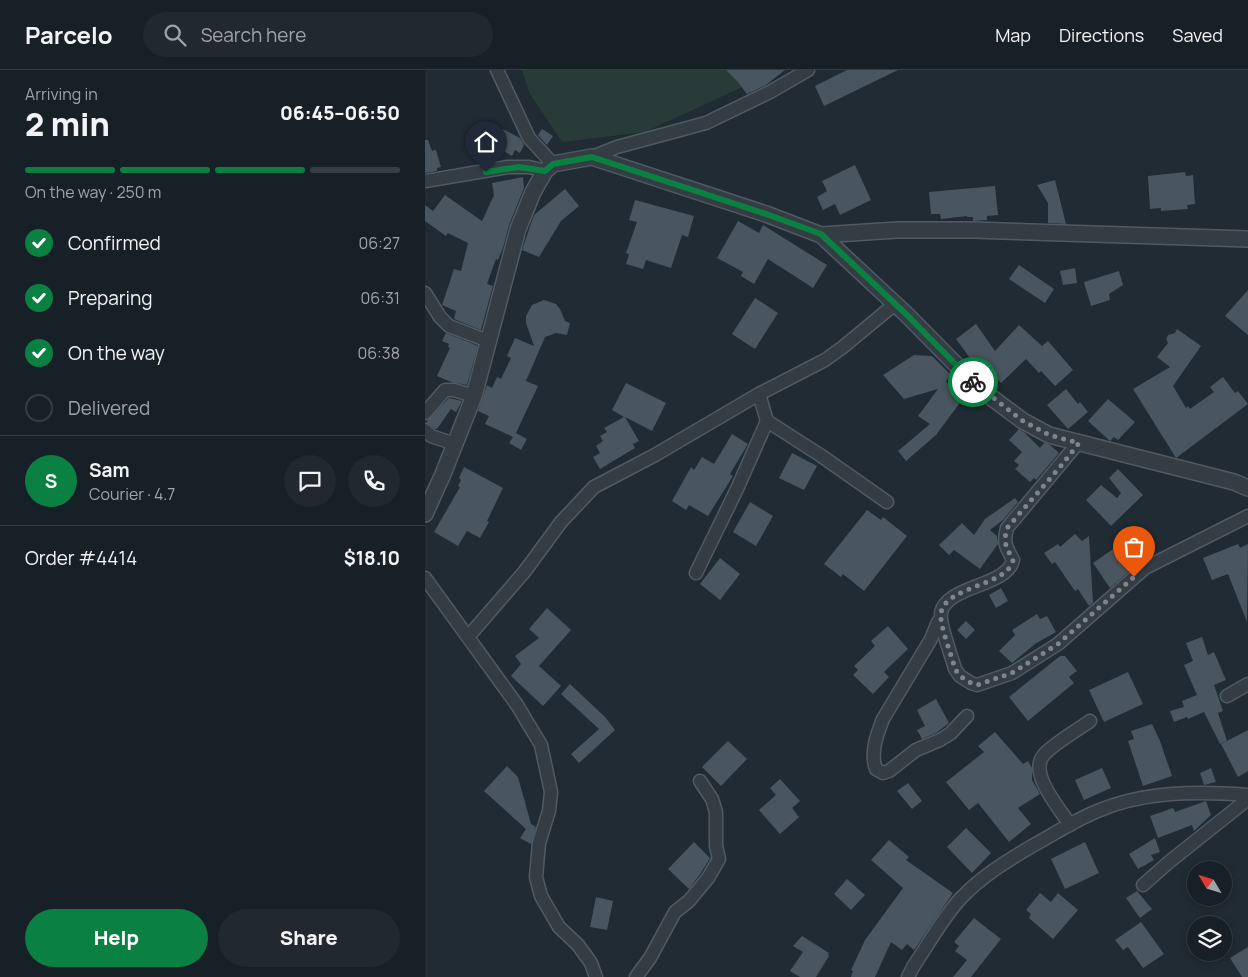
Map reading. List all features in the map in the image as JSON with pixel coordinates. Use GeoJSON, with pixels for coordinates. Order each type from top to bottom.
{"type":"FeatureCollection","features":[{"type":"Feature","properties":{"kind":"street"},"geometry":{"type":"LineString","coordinates":[[497,70],[529,138],[549,167]]}},
{"type":"Feature","properties":{"kind":"street"},"geometry":{"type":"LineString","coordinates":[[425,181],[508,168],[549,167],[592,157],[624,145],[706,123],[770,92],[808,70]]}},
{"type":"Feature","properties":{"kind":"street"},"geometry":{"type":"LineString","coordinates":[[592,157],[821,234],[897,230],[973,230],[1248,239]]}},
{"type":"Feature","properties":{"kind":"street"},"geometry":{"type":"LineString","coordinates":[[425,514],[474,396],[518,229],[533,192],[549,167]]}},
{"type":"Feature","properties":{"kind":"street"},"geometry":{"type":"LineString","coordinates":[[821,234],[895,304],[980,389],[1023,421],[1049,435],[1235,482],[1248,488]]}},
{"type":"Feature","properties":{"kind":"street"},"geometry":{"type":"LineString","coordinates":[[425,293],[440,317],[449,326],[488,342]]}},
{"type":"Feature","properties":{"kind":"street"},"geometry":{"type":"LineString","coordinates":[[468,637],[525,572],[561,522],[594,486],[655,455],[759,394],[825,360],[895,304]]}},
{"type":"Feature","properties":{"kind":"street"},"geometry":{"type":"LineString","coordinates":[[425,413],[445,390],[454,390],[474,396]]}},
{"type":"Feature","properties":{"kind":"street"},"geometry":{"type":"LineString","coordinates":[[696,573],[737,489],[767,421],[759,394]]}},
{"type":"Feature","properties":{"kind":"street"},"geometry":{"type":"LineString","coordinates":[[767,421],[887,502]]}},
{"type":"Feature","properties":{"kind":"street"},"geometry":{"type":"LineString","coordinates":[[425,430],[431,436],[455,444]]}},
{"type":"Feature","properties":{"kind":"street"},"geometry":{"type":"LineString","coordinates":[[1079,443],[1007,528],[1005,547],[1013,560],[1012,564],[1005,572],[951,597],[942,608],[941,620],[955,669],[960,676],[971,683],[977,685],[1012,673],[1058,644],[1145,568],[1248,516]]}},
{"type":"Feature","properties":{"kind":"street"},"geometry":{"type":"LineString","coordinates":[[425,578],[522,713],[541,745],[551,792],[549,811],[539,843],[536,877],[541,896],[559,927],[591,963],[596,977]]}},
{"type":"Feature","properties":{"kind":"street"},"geometry":{"type":"LineString","coordinates":[[941,620],[938,622],[931,639],[883,719],[878,731],[873,755],[876,768],[883,772],[889,771],[916,750],[951,733],[967,716]]}},
{"type":"Feature","properties":{"kind":"street"},"geometry":{"type":"LineString","coordinates":[[1227,696],[1248,684]]}},
{"type":"Feature","properties":{"kind":"street"},"geometry":{"type":"LineString","coordinates":[[1070,825],[1043,782],[1039,766],[1045,753],[1090,721]]}},
{"type":"Feature","properties":{"kind":"street"},"geometry":{"type":"LineString","coordinates":[[636,977],[650,958],[675,912],[689,901],[708,878],[719,859],[716,812],[712,799],[700,781]]}},
{"type":"Feature","properties":{"kind":"street"},"geometry":{"type":"LineString","coordinates":[[908,977],[913,966],[959,900],[974,885],[1015,856],[1070,825],[1095,812],[1115,805],[1158,795],[1181,792],[1248,797]]}},
{"type":"Feature","properties":{"kind":"street"},"geometry":{"type":"LineString","coordinates":[[1143,886],[1248,797]]}},
{"type":"Feature","properties":{"kind":"green space"},"geometry":{"type":"Polygon","coordinates":[[[522,70],[779,70],[645,132],[562,142],[530,94],[522,70]]]}},
{"type":"Feature","properties":{"kind":"building"},"geometry":{"type":"Polygon","coordinates":[[[726,70],[785,70],[766,85],[747,94],[726,70]]]}},
{"type":"Feature","properties":{"kind":"building"},"geometry":{"type":"Polygon","coordinates":[[[847,70],[898,70],[824,106],[815,86],[847,70]]]}},
{"type":"Feature","properties":{"kind":"building"},"geometry":{"type":"Polygon","coordinates":[[[503,129],[520,138],[524,145],[520,153],[515,150],[512,156],[499,148],[500,145],[496,142],[503,129]]]}},
{"type":"Feature","properties":{"kind":"building"},"geometry":{"type":"Polygon","coordinates":[[[542,129],[553,136],[547,145],[538,135],[542,129]]]}},
{"type":"Feature","properties":{"kind":"building"},"geometry":{"type":"Polygon","coordinates":[[[425,140],[428,140],[432,151],[436,150],[441,167],[437,168],[437,171],[425,173],[425,140]]]}},
{"type":"Feature","properties":{"kind":"building"},"geometry":{"type":"Polygon","coordinates":[[[855,165],[871,200],[840,215],[835,204],[823,210],[817,197],[827,191],[822,181],[855,165]]]}},
{"type":"Feature","properties":{"kind":"building"},"geometry":{"type":"Polygon","coordinates":[[[1185,172],[1186,176],[1193,175],[1195,204],[1187,205],[1188,209],[1161,211],[1161,208],[1150,209],[1148,176],[1185,172]]]}},
{"type":"Feature","properties":{"kind":"building"},"geometry":{"type":"Polygon","coordinates":[[[523,177],[524,188],[509,225],[503,248],[498,260],[496,259],[487,284],[493,286],[481,330],[454,319],[456,311],[442,305],[454,269],[461,271],[468,243],[448,233],[446,236],[425,221],[425,205],[433,211],[445,195],[482,221],[494,195],[492,183],[523,177]]]}},
{"type":"Feature","properties":{"kind":"building"},"geometry":{"type":"Polygon","coordinates":[[[1055,180],[1066,224],[1048,223],[1048,203],[1037,185],[1055,180]]]}},
{"type":"Feature","properties":{"kind":"building"},"geometry":{"type":"Polygon","coordinates":[[[995,186],[998,215],[987,216],[987,220],[973,221],[973,217],[967,216],[941,219],[940,214],[931,214],[929,192],[995,186]]]}},
{"type":"Feature","properties":{"kind":"building"},"geometry":{"type":"Polygon","coordinates":[[[565,189],[579,206],[561,221],[539,257],[522,250],[534,215],[565,189]]]}},
{"type":"Feature","properties":{"kind":"building"},"geometry":{"type":"Polygon","coordinates":[[[635,200],[694,216],[688,237],[682,235],[671,268],[646,260],[643,269],[626,264],[629,254],[626,253],[637,222],[629,220],[635,200]]]}},
{"type":"Feature","properties":{"kind":"building"},"geometry":{"type":"Polygon","coordinates":[[[738,221],[759,233],[763,225],[827,265],[813,288],[768,259],[754,284],[741,276],[743,272],[717,258],[738,221]]]}},
{"type":"Feature","properties":{"kind":"building"},"geometry":{"type":"Polygon","coordinates":[[[1019,265],[1054,289],[1045,303],[1009,279],[1019,265]]]}},
{"type":"Feature","properties":{"kind":"building"},"geometry":{"type":"Polygon","coordinates":[[[1075,268],[1077,283],[1063,285],[1060,271],[1075,268]]]}},
{"type":"Feature","properties":{"kind":"building"},"geometry":{"type":"Polygon","coordinates":[[[1119,271],[1123,285],[1109,294],[1110,300],[1091,306],[1084,282],[1119,271]]]}},
{"type":"Feature","properties":{"kind":"building"},"geometry":{"type":"Polygon","coordinates":[[[1248,290],[1248,335],[1225,316],[1248,290]]]}},
{"type":"Feature","properties":{"kind":"building"},"geometry":{"type":"Polygon","coordinates":[[[755,298],[778,313],[755,349],[732,334],[755,298]]]}},
{"type":"Feature","properties":{"kind":"building"},"geometry":{"type":"Polygon","coordinates":[[[544,300],[556,304],[565,321],[570,323],[567,335],[556,333],[545,337],[526,381],[538,386],[516,433],[527,439],[521,450],[509,443],[513,437],[485,424],[489,416],[478,411],[487,385],[492,388],[497,377],[501,379],[511,358],[507,356],[515,338],[534,346],[526,323],[526,316],[532,305],[544,300]]]}},
{"type":"Feature","properties":{"kind":"building"},"geometry":{"type":"Polygon","coordinates":[[[976,324],[995,351],[1019,325],[1042,346],[1048,341],[1073,370],[1055,386],[1026,359],[1001,383],[983,365],[978,369],[956,339],[976,324]]]}},
{"type":"Feature","properties":{"kind":"building"},"geometry":{"type":"Polygon","coordinates":[[[1177,329],[1201,346],[1173,386],[1186,408],[1188,406],[1190,409],[1214,392],[1210,387],[1223,377],[1235,393],[1238,391],[1248,404],[1176,458],[1133,389],[1170,367],[1157,357],[1168,343],[1166,339],[1168,335],[1175,333],[1177,329]]]}},
{"type":"Feature","properties":{"kind":"building"},"geometry":{"type":"Polygon","coordinates":[[[446,333],[478,346],[467,385],[451,382],[437,376],[450,348],[448,347],[449,344],[442,341],[446,333]]]}},
{"type":"Feature","properties":{"kind":"building"},"geometry":{"type":"Polygon","coordinates":[[[914,355],[932,356],[950,374],[946,382],[965,396],[936,435],[906,461],[898,451],[930,424],[918,416],[938,389],[904,399],[883,375],[914,355]]]}},
{"type":"Feature","properties":{"kind":"building"},"geometry":{"type":"Polygon","coordinates":[[[626,383],[666,403],[652,431],[625,417],[639,441],[633,444],[635,448],[600,469],[593,457],[600,453],[596,446],[603,441],[600,436],[607,432],[604,428],[624,417],[612,410],[626,383]]]}},
{"type":"Feature","properties":{"kind":"building"},"geometry":{"type":"Polygon","coordinates":[[[1066,389],[1078,404],[1080,402],[1088,412],[1068,429],[1047,405],[1066,389]]]}},
{"type":"Feature","properties":{"kind":"building"},"geometry":{"type":"Polygon","coordinates":[[[449,398],[462,401],[456,412],[451,409],[437,429],[435,429],[426,422],[449,398]]]}},
{"type":"Feature","properties":{"kind":"building"},"geometry":{"type":"Polygon","coordinates":[[[1108,399],[1135,422],[1118,440],[1114,437],[1110,441],[1088,421],[1108,399]]]}},
{"type":"Feature","properties":{"kind":"building"},"geometry":{"type":"Polygon","coordinates":[[[1019,429],[1040,448],[1044,443],[1050,445],[1059,453],[1036,480],[1034,478],[1030,482],[1015,469],[1019,465],[1014,461],[1022,452],[1009,440],[1019,429]]]}},
{"type":"Feature","properties":{"kind":"building"},"geometry":{"type":"Polygon","coordinates":[[[732,434],[748,444],[730,474],[733,476],[708,516],[689,505],[686,510],[672,501],[691,467],[694,470],[702,457],[714,464],[732,434]]]}},
{"type":"Feature","properties":{"kind":"building"},"geometry":{"type":"Polygon","coordinates":[[[792,453],[817,466],[804,490],[779,478],[792,453]]]}},
{"type":"Feature","properties":{"kind":"building"},"geometry":{"type":"Polygon","coordinates":[[[464,467],[503,488],[480,538],[467,531],[458,546],[434,532],[460,487],[458,486],[461,480],[459,478],[464,467]]]}},
{"type":"Feature","properties":{"kind":"building"},"geometry":{"type":"Polygon","coordinates":[[[1118,469],[1143,495],[1111,526],[1086,500],[1101,485],[1117,498],[1121,493],[1109,478],[1118,469]]]}},
{"type":"Feature","properties":{"kind":"building"},"geometry":{"type":"Polygon","coordinates":[[[1015,498],[1018,502],[1003,520],[990,530],[997,536],[998,544],[980,569],[954,550],[949,555],[939,545],[962,523],[974,535],[985,519],[1015,498]]]}},
{"type":"Feature","properties":{"kind":"building"},"geometry":{"type":"Polygon","coordinates":[[[750,502],[773,516],[756,546],[733,532],[750,502]]]}},
{"type":"Feature","properties":{"kind":"building"},"geometry":{"type":"Polygon","coordinates":[[[867,510],[881,520],[883,517],[907,536],[864,591],[843,574],[841,577],[824,564],[867,510]]]}},
{"type":"Feature","properties":{"kind":"building"},"geometry":{"type":"Polygon","coordinates":[[[1075,534],[1082,541],[1089,536],[1093,603],[1089,606],[1078,589],[1075,591],[1055,562],[1052,564],[1044,553],[1058,544],[1060,547],[1075,534]]]}},
{"type":"Feature","properties":{"kind":"building"},"geometry":{"type":"Polygon","coordinates":[[[1238,544],[1240,548],[1248,544],[1247,622],[1228,574],[1212,580],[1203,558],[1238,544]]]}},
{"type":"Feature","properties":{"kind":"building"},"geometry":{"type":"Polygon","coordinates":[[[1113,549],[1121,559],[1124,557],[1132,569],[1110,588],[1093,563],[1113,549]]]}},
{"type":"Feature","properties":{"kind":"building"},"geometry":{"type":"Polygon","coordinates":[[[720,558],[740,574],[720,600],[700,584],[720,558]]]}},
{"type":"Feature","properties":{"kind":"building"},"geometry":{"type":"Polygon","coordinates":[[[1001,588],[1008,601],[996,608],[989,595],[1001,588]]]}},
{"type":"Feature","properties":{"kind":"building"},"geometry":{"type":"Polygon","coordinates":[[[547,608],[571,630],[539,666],[561,686],[543,706],[511,676],[521,664],[515,656],[539,638],[529,629],[547,608]]]}},
{"type":"Feature","properties":{"kind":"building"},"geometry":{"type":"Polygon","coordinates":[[[1037,614],[1040,619],[1047,616],[1056,632],[1035,644],[1012,663],[999,651],[1015,635],[1012,630],[1037,614]]]}},
{"type":"Feature","properties":{"kind":"building"},"geometry":{"type":"Polygon","coordinates":[[[966,621],[975,630],[966,639],[957,630],[966,621]]]}},
{"type":"Feature","properties":{"kind":"building"},"geometry":{"type":"Polygon","coordinates":[[[888,626],[908,649],[884,672],[889,677],[873,694],[853,675],[858,670],[854,666],[875,646],[871,641],[888,626]]]}},
{"type":"Feature","properties":{"kind":"building"},"geometry":{"type":"Polygon","coordinates":[[[1202,637],[1208,655],[1214,652],[1226,680],[1214,685],[1223,711],[1218,713],[1227,741],[1220,744],[1204,712],[1188,719],[1187,717],[1174,722],[1170,711],[1184,707],[1182,701],[1197,695],[1184,665],[1193,661],[1186,643],[1202,637]]]}},
{"type":"Feature","properties":{"kind":"building"},"geometry":{"type":"Polygon","coordinates":[[[1060,656],[1065,656],[1077,671],[1069,677],[1074,683],[1028,721],[1009,697],[1060,656]]]}},
{"type":"Feature","properties":{"kind":"building"},"geometry":{"type":"Polygon","coordinates":[[[1128,672],[1143,704],[1104,722],[1089,690],[1128,672]]]}},
{"type":"Feature","properties":{"kind":"building"},"geometry":{"type":"Polygon","coordinates":[[[570,684],[605,717],[615,730],[579,763],[571,754],[599,729],[561,694],[570,684]]]}},
{"type":"Feature","properties":{"kind":"building"},"geometry":{"type":"Polygon","coordinates":[[[936,699],[949,723],[936,733],[922,739],[917,730],[925,726],[917,710],[936,699]]]}},
{"type":"Feature","properties":{"kind":"building"},"geometry":{"type":"Polygon","coordinates":[[[1152,724],[1172,776],[1143,786],[1128,741],[1134,739],[1131,731],[1152,724]]]}},
{"type":"Feature","properties":{"kind":"building"},"geometry":{"type":"Polygon","coordinates":[[[1248,730],[1248,771],[1238,777],[1221,744],[1248,730]]]}},
{"type":"Feature","properties":{"kind":"building"},"geometry":{"type":"Polygon","coordinates":[[[995,732],[1023,764],[1028,761],[1032,768],[1032,780],[1040,794],[1018,808],[1031,824],[1009,842],[978,803],[969,810],[946,782],[984,752],[978,746],[995,732]]]}},
{"type":"Feature","properties":{"kind":"building"},"geometry":{"type":"Polygon","coordinates":[[[728,741],[747,759],[721,786],[702,767],[728,741]]]}},
{"type":"Feature","properties":{"kind":"building"},"geometry":{"type":"Polygon","coordinates":[[[507,766],[518,777],[531,824],[536,827],[531,844],[520,838],[526,829],[484,791],[507,766]]]}},
{"type":"Feature","properties":{"kind":"building"},"geometry":{"type":"Polygon","coordinates":[[[1102,768],[1111,788],[1084,800],[1075,780],[1102,768]]]}},
{"type":"Feature","properties":{"kind":"building"},"geometry":{"type":"Polygon","coordinates":[[[1211,768],[1216,782],[1204,785],[1200,773],[1211,768]]]}},
{"type":"Feature","properties":{"kind":"building"},"geometry":{"type":"Polygon","coordinates":[[[780,779],[800,801],[792,808],[799,817],[780,834],[759,810],[776,795],[770,788],[780,779]]]}},
{"type":"Feature","properties":{"kind":"building"},"geometry":{"type":"Polygon","coordinates":[[[908,783],[922,801],[912,809],[897,791],[908,783]]]}},
{"type":"Feature","properties":{"kind":"building"},"geometry":{"type":"Polygon","coordinates":[[[1206,801],[1211,815],[1194,831],[1192,825],[1158,838],[1150,816],[1173,808],[1175,812],[1206,801]]]}},
{"type":"Feature","properties":{"kind":"building"},"geometry":{"type":"Polygon","coordinates":[[[966,828],[991,853],[972,873],[947,847],[966,828]]]}},
{"type":"Feature","properties":{"kind":"building"},"geometry":{"type":"Polygon","coordinates":[[[1155,838],[1160,852],[1151,855],[1154,860],[1138,869],[1129,854],[1155,838]]]}},
{"type":"Feature","properties":{"kind":"building"},"geometry":{"type":"Polygon","coordinates":[[[889,840],[909,857],[906,860],[953,893],[914,950],[907,944],[902,950],[891,942],[875,977],[851,977],[853,971],[851,970],[865,940],[903,888],[871,860],[889,840]]]}},
{"type":"Feature","properties":{"kind":"building"},"geometry":{"type":"Polygon","coordinates":[[[694,842],[710,858],[689,889],[668,869],[694,842]]]}},
{"type":"Feature","properties":{"kind":"building"},"geometry":{"type":"Polygon","coordinates":[[[1085,842],[1099,873],[1065,889],[1051,859],[1085,842]]]}},
{"type":"Feature","properties":{"kind":"building"},"geometry":{"type":"Polygon","coordinates":[[[847,879],[865,895],[851,910],[834,894],[847,879]]]}},
{"type":"Feature","properties":{"kind":"building"},"geometry":{"type":"Polygon","coordinates":[[[1137,891],[1152,909],[1140,918],[1126,898],[1137,891]]]}},
{"type":"Feature","properties":{"kind":"building"},"geometry":{"type":"Polygon","coordinates":[[[1040,893],[1051,902],[1058,893],[1078,910],[1053,939],[1029,918],[1031,914],[1026,910],[1040,893]]]}},
{"type":"Feature","properties":{"kind":"building"},"geometry":{"type":"Polygon","coordinates":[[[596,897],[613,901],[607,930],[590,927],[596,897]]]}},
{"type":"Feature","properties":{"kind":"building"},"geometry":{"type":"Polygon","coordinates":[[[974,918],[1001,939],[971,977],[953,977],[967,960],[955,951],[959,946],[954,942],[974,918]]]}},
{"type":"Feature","properties":{"kind":"building"},"geometry":{"type":"Polygon","coordinates":[[[1141,922],[1164,954],[1143,968],[1128,947],[1123,950],[1115,940],[1141,922]]]}},
{"type":"Feature","properties":{"kind":"building"},"geometry":{"type":"Polygon","coordinates":[[[802,936],[829,953],[816,977],[800,977],[790,971],[803,952],[793,946],[802,936]]]}},
{"type":"Feature","properties":{"kind":"building"},"geometry":{"type":"Polygon","coordinates":[[[1248,947],[1248,977],[1242,977],[1232,961],[1232,957],[1248,947]]]}},
{"type":"Feature","properties":{"kind":"way so far"},"geometry":{"type":"LineString","coordinates":[[973,382],[1023,421],[1049,435],[1079,443],[1007,528],[1005,547],[1012,557],[1012,564],[1005,572],[973,589],[951,597],[942,608],[941,622],[955,669],[960,676],[977,685],[1012,673],[1058,644],[1134,577]]}},
{"type":"Feature","properties":{"kind":"route"},"geometry":{"type":"LineString","coordinates":[[486,172],[519,167],[545,171],[553,164],[592,157],[821,234],[907,315],[973,382]]}}]}
